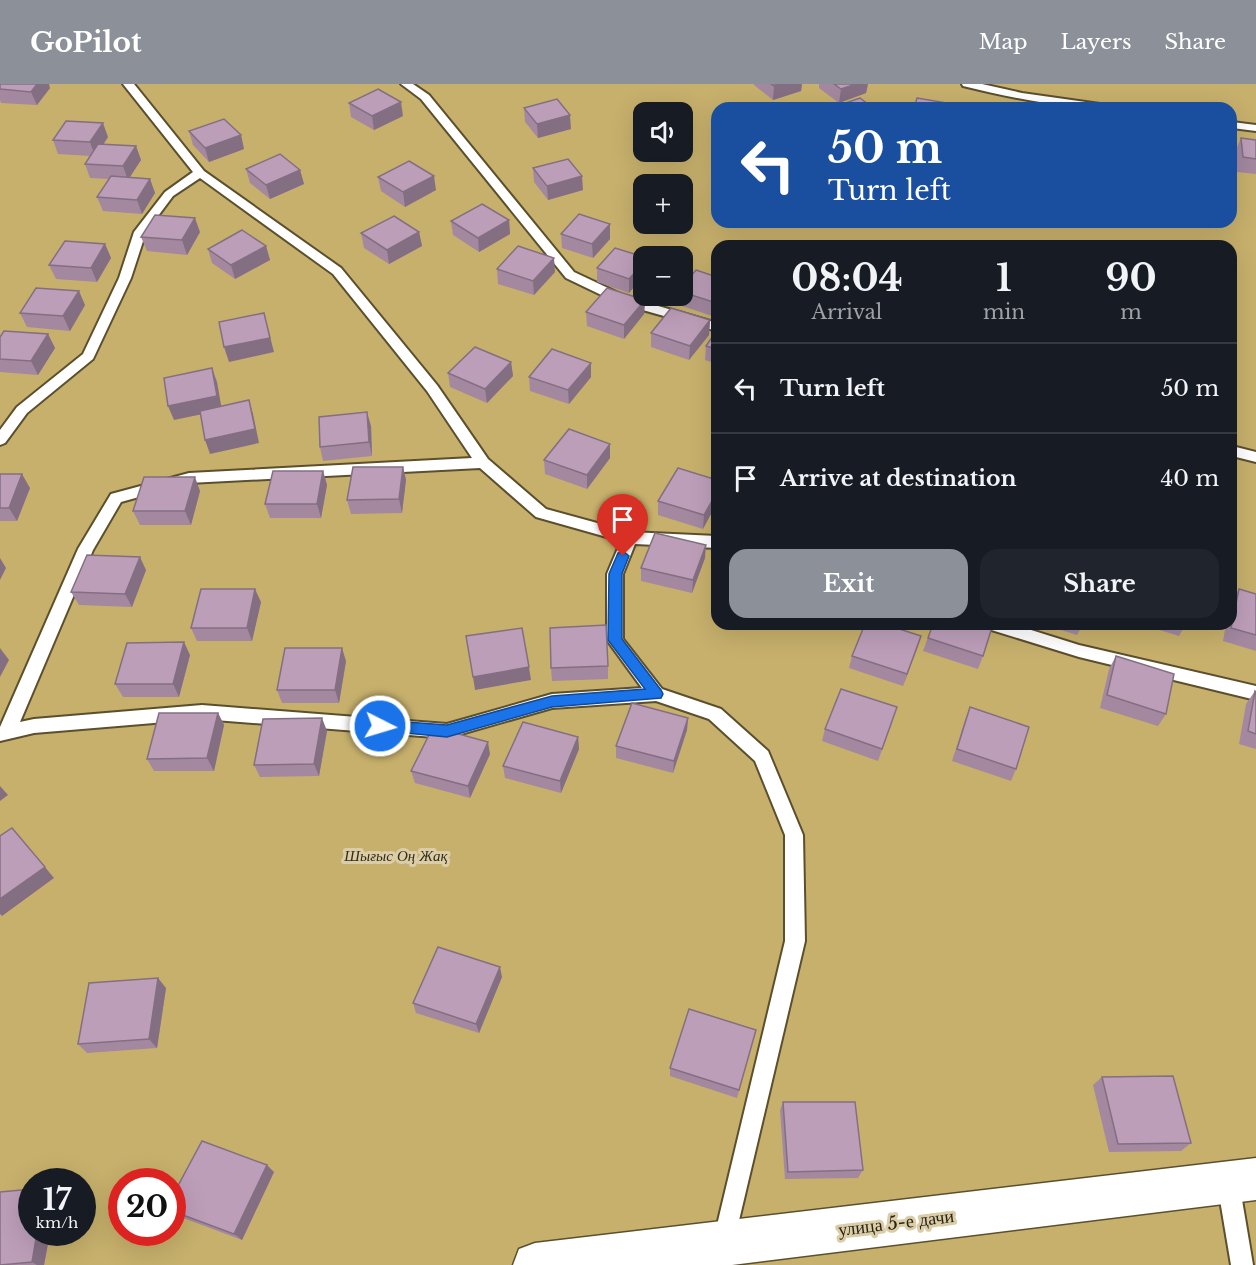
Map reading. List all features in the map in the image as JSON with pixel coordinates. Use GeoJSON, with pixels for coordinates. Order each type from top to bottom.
{"type":"FeatureCollection","features":[{"type":"Feature","properties":{"kind":"street","name":"улица 5-е дачи"},"geometry":{"type":"LineString","coordinates":[[535,1265],[629,1260],[723,1244],[1242,1180]]}},
{"type":"Feature","properties":{"kind":"lane"},"geometry":{"type":"LineString","coordinates":[[128,84],[200,173],[337,271],[432,388],[483,463],[541,513],[630,538],[711,542]]}},
{"type":"Feature","properties":{"kind":"lane"},"geometry":{"type":"LineString","coordinates":[[406,84],[425,98],[570,275],[606,295],[711,325]]}},
{"type":"Feature","properties":{"kind":"lane"},"geometry":{"type":"LineString","coordinates":[[968,84],[1022,96],[1064,102]]}},
{"type":"Feature","properties":{"kind":"lane"},"geometry":{"type":"LineString","coordinates":[[1237,126],[1256,128]]}},
{"type":"Feature","properties":{"kind":"lane"},"geometry":{"type":"LineString","coordinates":[[0,440],[22,410],[88,356],[125,278],[140,232],[169,194],[200,173]]}},
{"type":"Feature","properties":{"kind":"lane"},"geometry":{"type":"LineString","coordinates":[[1237,452],[1256,457]]}},
{"type":"Feature","properties":{"kind":"lane"},"geometry":{"type":"LineString","coordinates":[[3,733],[86,549],[116,498],[189,478],[483,463]]}},
{"type":"Feature","properties":{"kind":"lane"},"geometry":{"type":"LineString","coordinates":[[630,538],[615,574],[615,640],[656,694]]}},
{"type":"Feature","properties":{"kind":"lane"},"geometry":{"type":"LineString","coordinates":[[1011,630],[1079,651],[1256,693]]}},
{"type":"Feature","properties":{"kind":"lane"},"geometry":{"type":"LineString","coordinates":[[3,733],[34,726],[202,712],[447,731],[552,701],[656,694],[715,714],[762,756],[794,835],[795,941],[723,1244]]}},
{"type":"Feature","properties":{"kind":"lane"},"geometry":{"type":"LineString","coordinates":[[1242,1180],[1242,1265]]}},
{"type":"Feature","properties":{"kind":"green space","name":"Шығыс Оң Жақ"},"geometry":{"type":"Polygon","coordinates":[[[0,84],[1256,84],[1256,1265],[0,1265],[0,84]]]}},
{"type":"Feature","properties":{"kind":"building"},"geometry":{"type":"Polygon","coordinates":[[[0,84],[37,84],[31,92],[0,89],[0,84]]]}},
{"type":"Feature","properties":{"kind":"building"},"geometry":{"type":"Polygon","coordinates":[[[834,84],[856,84],[841,89],[834,84]]]}},
{"type":"Feature","properties":{"kind":"building"},"geometry":{"type":"Polygon","coordinates":[[[378,89],[401,102],[372,116],[349,103],[378,89]]]}},
{"type":"Feature","properties":{"kind":"building"},"geometry":{"type":"Polygon","coordinates":[[[860,98],[865,102],[848,102],[860,98]]]}},
{"type":"Feature","properties":{"kind":"building"},"geometry":{"type":"Polygon","coordinates":[[[917,98],[941,102],[916,102],[917,98]]]}},
{"type":"Feature","properties":{"kind":"building"},"geometry":{"type":"Polygon","coordinates":[[[557,99],[570,115],[537,124],[524,108],[557,99]]]}},
{"type":"Feature","properties":{"kind":"building"},"geometry":{"type":"Polygon","coordinates":[[[224,119],[241,135],[205,148],[189,131],[224,119]]]}},
{"type":"Feature","properties":{"kind":"building"},"geometry":{"type":"Polygon","coordinates":[[[66,121],[103,123],[90,142],[53,140],[66,121]]]}},
{"type":"Feature","properties":{"kind":"building"},"geometry":{"type":"Polygon","coordinates":[[[1241,138],[1256,140],[1256,159],[1243,157],[1241,138]]]}},
{"type":"Feature","properties":{"kind":"building"},"geometry":{"type":"Polygon","coordinates":[[[98,144],[136,146],[123,166],[85,164],[98,144]]]}},
{"type":"Feature","properties":{"kind":"building"},"geometry":{"type":"Polygon","coordinates":[[[280,154],[300,170],[266,185],[246,169],[280,154]]]}},
{"type":"Feature","properties":{"kind":"building"},"geometry":{"type":"Polygon","coordinates":[[[568,159],[582,176],[547,186],[533,168],[568,159]]]}},
{"type":"Feature","properties":{"kind":"building"},"geometry":{"type":"Polygon","coordinates":[[[409,161],[434,176],[403,192],[378,177],[409,161]]]}},
{"type":"Feature","properties":{"kind":"building"},"geometry":{"type":"Polygon","coordinates":[[[111,176],[150,179],[137,200],[97,197],[111,176]]]}},
{"type":"Feature","properties":{"kind":"building"},"geometry":{"type":"Polygon","coordinates":[[[482,204],[509,220],[478,238],[451,221],[482,204]]]}},
{"type":"Feature","properties":{"kind":"building"},"geometry":{"type":"Polygon","coordinates":[[[579,214],[610,224],[592,244],[561,234],[579,214]]]}},
{"type":"Feature","properties":{"kind":"building"},"geometry":{"type":"Polygon","coordinates":[[[155,215],[195,218],[182,240],[141,237],[155,215]]]}},
{"type":"Feature","properties":{"kind":"building"},"geometry":{"type":"Polygon","coordinates":[[[394,216],[419,232],[387,250],[361,233],[394,216]]]}},
{"type":"Feature","properties":{"kind":"building"},"geometry":{"type":"Polygon","coordinates":[[[242,230],[266,246],[231,265],[208,249],[242,230]]]}},
{"type":"Feature","properties":{"kind":"building"},"geometry":{"type":"Polygon","coordinates":[[[65,241],[105,244],[91,268],[49,265],[65,241]]]}},
{"type":"Feature","properties":{"kind":"building"},"geometry":{"type":"Polygon","coordinates":[[[518,246],[554,258],[533,281],[497,269],[518,246]]]}},
{"type":"Feature","properties":{"kind":"building"},"geometry":{"type":"Polygon","coordinates":[[[615,248],[633,254],[633,274],[629,279],[597,268],[615,248]]]}},
{"type":"Feature","properties":{"kind":"building"},"geometry":{"type":"Polygon","coordinates":[[[696,270],[711,275],[711,301],[693,296],[693,274],[696,270]]]}},
{"type":"Feature","properties":{"kind":"building"},"geometry":{"type":"Polygon","coordinates":[[[36,288],[79,291],[63,316],[20,313],[36,288]]]}},
{"type":"Feature","properties":{"kind":"building"},"geometry":{"type":"Polygon","coordinates":[[[607,288],[633,296],[633,306],[640,306],[624,325],[586,312],[607,288]]]}},
{"type":"Feature","properties":{"kind":"building"},"geometry":{"type":"Polygon","coordinates":[[[671,308],[710,320],[690,346],[651,333],[671,308]]]}},
{"type":"Feature","properties":{"kind":"building"},"geometry":{"type":"Polygon","coordinates":[[[264,313],[270,338],[224,347],[219,322],[264,313]]]}},
{"type":"Feature","properties":{"kind":"building"},"geometry":{"type":"Polygon","coordinates":[[[4,331],[48,334],[31,361],[0,359],[0,337],[4,331]]]}},
{"type":"Feature","properties":{"kind":"building"},"geometry":{"type":"Polygon","coordinates":[[[475,347],[511,362],[485,389],[448,373],[475,347]]]}},
{"type":"Feature","properties":{"kind":"building"},"geometry":{"type":"Polygon","coordinates":[[[552,349],[591,363],[568,390],[529,377],[552,349]]]}},
{"type":"Feature","properties":{"kind":"building"},"geometry":{"type":"Polygon","coordinates":[[[212,368],[217,396],[168,406],[164,378],[212,368]]]}},
{"type":"Feature","properties":{"kind":"building"},"geometry":{"type":"Polygon","coordinates":[[[249,400],[255,429],[205,440],[200,411],[249,400]]]}},
{"type":"Feature","properties":{"kind":"building"},"geometry":{"type":"Polygon","coordinates":[[[367,412],[369,442],[320,447],[319,417],[367,412]]]}},
{"type":"Feature","properties":{"kind":"building"},"geometry":{"type":"Polygon","coordinates":[[[569,429],[610,444],[587,475],[544,460],[569,429]]]}},
{"type":"Feature","properties":{"kind":"building"},"geometry":{"type":"Polygon","coordinates":[[[353,467],[403,467],[399,499],[347,500],[353,467]]]}},
{"type":"Feature","properties":{"kind":"building"},"geometry":{"type":"Polygon","coordinates":[[[678,468],[711,478],[711,503],[704,515],[658,501],[678,468]]]}},
{"type":"Feature","properties":{"kind":"building"},"geometry":{"type":"Polygon","coordinates":[[[273,471],[323,471],[317,504],[265,504],[273,471]]]}},
{"type":"Feature","properties":{"kind":"building"},"geometry":{"type":"Polygon","coordinates":[[[0,474],[22,474],[9,508],[0,508],[0,474]]]}},
{"type":"Feature","properties":{"kind":"building"},"geometry":{"type":"Polygon","coordinates":[[[144,477],[195,477],[185,511],[133,511],[144,477]]]}},
{"type":"Feature","properties":{"kind":"building"},"geometry":{"type":"Polygon","coordinates":[[[655,533],[706,545],[693,580],[641,568],[655,533]]]}},
{"type":"Feature","properties":{"kind":"building"},"geometry":{"type":"Polygon","coordinates":[[[87,555],[140,557],[125,594],[71,592],[87,555]]]}},
{"type":"Feature","properties":{"kind":"building"},"geometry":{"type":"Polygon","coordinates":[[[201,589],[255,589],[247,628],[191,628],[201,589]]]}},
{"type":"Feature","properties":{"kind":"building"},"geometry":{"type":"Polygon","coordinates":[[[1239,589],[1256,594],[1256,635],[1237,630],[1239,589]]]}},
{"type":"Feature","properties":{"kind":"building"},"geometry":{"type":"Polygon","coordinates":[[[606,625],[608,666],[551,668],[550,628],[606,625]]]}},
{"type":"Feature","properties":{"kind":"building"},"geometry":{"type":"Polygon","coordinates":[[[522,628],[529,667],[473,677],[466,636],[522,628]]]}},
{"type":"Feature","properties":{"kind":"building"},"geometry":{"type":"Polygon","coordinates":[[[863,630],[902,630],[921,636],[907,674],[852,656],[863,630]]]}},
{"type":"Feature","properties":{"kind":"building"},"geometry":{"type":"Polygon","coordinates":[[[931,630],[991,630],[983,656],[928,638],[931,630]]]}},
{"type":"Feature","properties":{"kind":"building"},"geometry":{"type":"Polygon","coordinates":[[[184,642],[173,684],[115,684],[127,643],[184,642]]]}},
{"type":"Feature","properties":{"kind":"building"},"geometry":{"type":"Polygon","coordinates":[[[285,648],[342,648],[335,690],[277,690],[285,648]]]}},
{"type":"Feature","properties":{"kind":"building"},"geometry":{"type":"Polygon","coordinates":[[[1116,656],[1174,674],[1166,714],[1107,695],[1116,656]]]}},
{"type":"Feature","properties":{"kind":"building"},"geometry":{"type":"Polygon","coordinates":[[[841,689],[897,707],[882,749],[825,729],[841,689]]]}},
{"type":"Feature","properties":{"kind":"building"},"geometry":{"type":"Polygon","coordinates":[[[1256,692],[1256,734],[1248,731],[1256,692]]]}},
{"type":"Feature","properties":{"kind":"building"},"geometry":{"type":"Polygon","coordinates":[[[632,703],[688,718],[674,761],[616,746],[632,703]]]}},
{"type":"Feature","properties":{"kind":"building"},"geometry":{"type":"Polygon","coordinates":[[[970,707],[1029,727],[1016,769],[957,749],[970,707]]]}},
{"type":"Feature","properties":{"kind":"building"},"geometry":{"type":"Polygon","coordinates":[[[159,713],[218,713],[207,758],[147,759],[159,713]]]}},
{"type":"Feature","properties":{"kind":"building"},"geometry":{"type":"Polygon","coordinates":[[[322,718],[314,764],[254,765],[263,719],[322,718]]]}},
{"type":"Feature","properties":{"kind":"building"},"geometry":{"type":"Polygon","coordinates":[[[523,722],[578,737],[560,781],[503,766],[523,722]]]}},
{"type":"Feature","properties":{"kind":"building"},"geometry":{"type":"Polygon","coordinates":[[[433,727],[488,742],[468,786],[411,771],[433,727]]]}},
{"type":"Feature","properties":{"kind":"building"},"geometry":{"type":"Polygon","coordinates":[[[12,828],[45,867],[0,899],[0,836],[12,828]]]}},
{"type":"Feature","properties":{"kind":"building"},"geometry":{"type":"Polygon","coordinates":[[[438,947],[500,967],[476,1024],[413,1003],[438,947]]]}},
{"type":"Feature","properties":{"kind":"building"},"geometry":{"type":"Polygon","coordinates":[[[158,978],[149,1039],[78,1044],[89,983],[158,978]]]}},
{"type":"Feature","properties":{"kind":"building"},"geometry":{"type":"Polygon","coordinates":[[[689,1009],[756,1030],[739,1090],[670,1068],[689,1009]]]}},
{"type":"Feature","properties":{"kind":"building"},"geometry":{"type":"Polygon","coordinates":[[[1173,1076],[1191,1143],[1118,1144],[1102,1077],[1173,1076]]]}},
{"type":"Feature","properties":{"kind":"building"},"geometry":{"type":"Polygon","coordinates":[[[783,1102],[855,1102],[863,1170],[788,1172],[783,1102]]]}},
{"type":"Feature","properties":{"kind":"building"},"geometry":{"type":"Polygon","coordinates":[[[202,1141],[267,1165],[234,1234],[186,1216],[186,1171],[202,1141]]]}},
{"type":"Feature","properties":{"kind":"building"},"geometry":{"type":"Polygon","coordinates":[[[18,1190],[18,1246],[35,1246],[32,1262],[0,1265],[0,1192],[18,1190]]]}},
{"type":"Feature","properties":{"kind":"route"},"geometry":{"type":"LineString","coordinates":[[380,726],[447,731],[552,701],[656,694],[615,640],[615,574],[623,556]]}}]}
